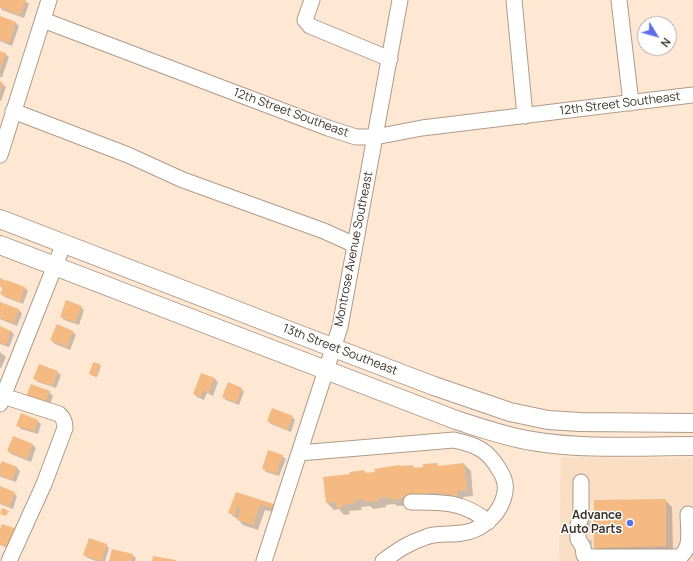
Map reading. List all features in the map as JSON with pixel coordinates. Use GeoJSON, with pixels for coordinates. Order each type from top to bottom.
{"type":"FeatureCollection","features":[{"type":"Feature","properties":{"kind":"main road","name":"13th Street Southeast"},"geometry":{"type":"LineString","coordinates":[[0,219],[434,386],[510,412],[548,420],[580,422],[693,423]]}},
{"type":"Feature","properties":{"kind":"main road","name":"13th Street Southeast"},"geometry":{"type":"LineString","coordinates":[[0,245],[456,420],[489,431],[531,441],[562,445],[610,447],[693,446]]}},
{"type":"Feature","properties":{"kind":"street"},"geometry":{"type":"LineString","coordinates":[[0,155],[49,0]]}},
{"type":"Feature","properties":{"kind":"street"},"geometry":{"type":"LineString","coordinates":[[312,0],[305,20],[310,26],[390,59]]}},
{"type":"Feature","properties":{"kind":"street","name":"Montrose Avenue Southeast"},"geometry":{"type":"LineString","coordinates":[[264,561],[340,327],[400,0]]}},
{"type":"Feature","properties":{"kind":"street"},"geometry":{"type":"LineString","coordinates":[[514,0],[525,116]]}},
{"type":"Feature","properties":{"kind":"street"},"geometry":{"type":"LineString","coordinates":[[619,0],[631,104]]}},
{"type":"Feature","properties":{"kind":"street","name":"12th Street Southeast"},"geometry":{"type":"LineString","coordinates":[[43,20],[328,128],[356,137],[375,137],[422,128],[631,104],[693,95]]}},
{"type":"Feature","properties":{"kind":"street"},"geometry":{"type":"LineString","coordinates":[[13,111],[128,155],[183,180],[324,231],[355,245]]}},
{"type":"Feature","properties":{"kind":"street"},"geometry":{"type":"LineString","coordinates":[[9,561],[44,484],[63,434],[65,423],[59,414],[2,400],[64,244]]}},
{"type":"Feature","properties":{"kind":"street"},"geometry":{"type":"LineString","coordinates":[[299,453],[454,440],[471,443],[486,452],[505,478],[506,492],[500,507],[488,522],[475,530],[463,533],[427,536],[402,546],[384,561]]}},
{"type":"Feature","properties":{"kind":"street"},"geometry":{"type":"LineString","coordinates":[[581,482],[582,517],[578,525],[578,539],[583,547],[584,555],[587,557],[679,557],[687,550],[688,514]]}},
{"type":"Feature","properties":{"kind":"street"},"geometry":{"type":"LineString","coordinates":[[411,502],[443,502],[467,508],[482,516],[488,522]]}},
{"type":"Feature","properties":{"kind":"shaded area"},"geometry":{"type":"Polygon","coordinates":[[[561,457],[693,458],[693,561],[559,561],[561,457]]]}},
{"type":"Feature","properties":{"kind":"building"},"geometry":{"type":"Polygon","coordinates":[[[0,0],[26,0],[20,15],[0,7],[0,0]]]}},
{"type":"Feature","properties":{"kind":"building"},"geometry":{"type":"Polygon","coordinates":[[[0,16],[16,22],[9,43],[0,40],[0,16]]]}},
{"type":"Feature","properties":{"kind":"building"},"geometry":{"type":"Polygon","coordinates":[[[0,51],[6,53],[0,70],[0,51]]]}},
{"type":"Feature","properties":{"kind":"building"},"geometry":{"type":"Polygon","coordinates":[[[0,81],[3,83],[0,92],[0,81]]]}},
{"type":"Feature","properties":{"kind":"building"},"geometry":{"type":"Polygon","coordinates":[[[0,278],[25,287],[20,302],[0,294],[3,287],[0,286],[0,278]]]}},
{"type":"Feature","properties":{"kind":"building"},"geometry":{"type":"Polygon","coordinates":[[[66,300],[82,306],[75,322],[60,317],[66,300]]]}},
{"type":"Feature","properties":{"kind":"building"},"geometry":{"type":"Polygon","coordinates":[[[0,302],[19,309],[14,323],[0,318],[0,302]]]}},
{"type":"Feature","properties":{"kind":"building"},"geometry":{"type":"Polygon","coordinates":[[[57,324],[73,331],[67,347],[50,340],[57,324]]]}},
{"type":"Feature","properties":{"kind":"building"},"geometry":{"type":"Polygon","coordinates":[[[0,326],[11,331],[6,345],[0,342],[0,326]]]}},
{"type":"Feature","properties":{"kind":"building"},"geometry":{"type":"Polygon","coordinates":[[[93,362],[100,364],[96,377],[89,374],[93,362]]]}},
{"type":"Feature","properties":{"kind":"building"},"geometry":{"type":"Polygon","coordinates":[[[39,364],[58,371],[52,386],[33,379],[39,364]]]}},
{"type":"Feature","properties":{"kind":"building"},"geometry":{"type":"Polygon","coordinates":[[[201,373],[215,378],[209,393],[203,390],[201,397],[193,394],[201,373]]]}},
{"type":"Feature","properties":{"kind":"building"},"geometry":{"type":"Polygon","coordinates":[[[228,382],[242,388],[236,403],[222,397],[228,382]]]}},
{"type":"Feature","properties":{"kind":"building"},"geometry":{"type":"Polygon","coordinates":[[[31,384],[50,391],[44,406],[25,399],[31,384]]]}},
{"type":"Feature","properties":{"kind":"building"},"geometry":{"type":"Polygon","coordinates":[[[272,408],[293,416],[287,430],[267,421],[272,408]]]}},
{"type":"Feature","properties":{"kind":"building"},"geometry":{"type":"Polygon","coordinates":[[[21,413],[38,420],[34,431],[16,426],[21,413]]]}},
{"type":"Feature","properties":{"kind":"building"},"geometry":{"type":"Polygon","coordinates":[[[13,436],[33,444],[27,459],[7,451],[13,436]]]}},
{"type":"Feature","properties":{"kind":"building"},"geometry":{"type":"Polygon","coordinates":[[[268,450],[283,455],[276,474],[262,469],[268,450]]]}},
{"type":"Feature","properties":{"kind":"building"},"geometry":{"type":"Polygon","coordinates":[[[2,461],[17,467],[12,480],[0,475],[0,465],[2,461]]]}},
{"type":"Feature","properties":{"kind":"building"},"geometry":{"type":"Polygon","coordinates":[[[437,463],[438,466],[464,463],[467,490],[457,491],[457,497],[451,498],[451,494],[438,495],[438,492],[428,493],[428,496],[403,496],[404,498],[390,500],[389,497],[379,498],[379,501],[365,502],[365,499],[355,500],[355,503],[343,505],[343,508],[337,508],[336,502],[326,503],[323,477],[350,474],[350,472],[364,470],[365,473],[375,472],[374,469],[400,465],[413,465],[413,468],[423,467],[423,464],[437,463]]]}},
{"type":"Feature","properties":{"kind":"building"},"geometry":{"type":"Polygon","coordinates":[[[0,486],[15,492],[9,507],[0,503],[0,486]]]}},
{"type":"Feature","properties":{"kind":"building"},"geometry":{"type":"Polygon","coordinates":[[[236,492],[277,505],[276,509],[260,505],[253,525],[237,520],[241,508],[237,507],[235,515],[228,513],[236,492]]]}},
{"type":"Feature","properties":{"kind":"building","name":"Advance Auto Parts"},"geometry":{"type":"Polygon","coordinates":[[[666,499],[666,546],[594,548],[594,500],[666,499]]]}},
{"type":"Feature","properties":{"kind":"building"},"geometry":{"type":"Polygon","coordinates":[[[2,508],[9,511],[6,516],[0,514],[2,508]]]}},
{"type":"Feature","properties":{"kind":"building"},"geometry":{"type":"Polygon","coordinates":[[[2,524],[17,529],[10,548],[0,544],[0,529],[2,524]]]}},
{"type":"Feature","properties":{"kind":"building"},"geometry":{"type":"Polygon","coordinates":[[[89,538],[107,544],[101,561],[83,555],[89,538]]]}},
{"type":"Feature","properties":{"kind":"building"},"geometry":{"type":"Polygon","coordinates":[[[112,549],[133,554],[132,561],[109,561],[112,549]]]}},
{"type":"Feature","properties":{"kind":"building"},"geometry":{"type":"Polygon","coordinates":[[[153,556],[176,560],[176,561],[152,561],[153,556]]]}},
{"type":"Feature","properties":{"kind":"tunnel"},"geometry":{"type":"LineString","coordinates":[[581,517],[586,532],[583,547]]}},
{"type":"Feature","properties":{"kind":"place","name":"Advance Auto Parts"},"geometry":{"type":"Point","coordinates":[630,523]}}]}
